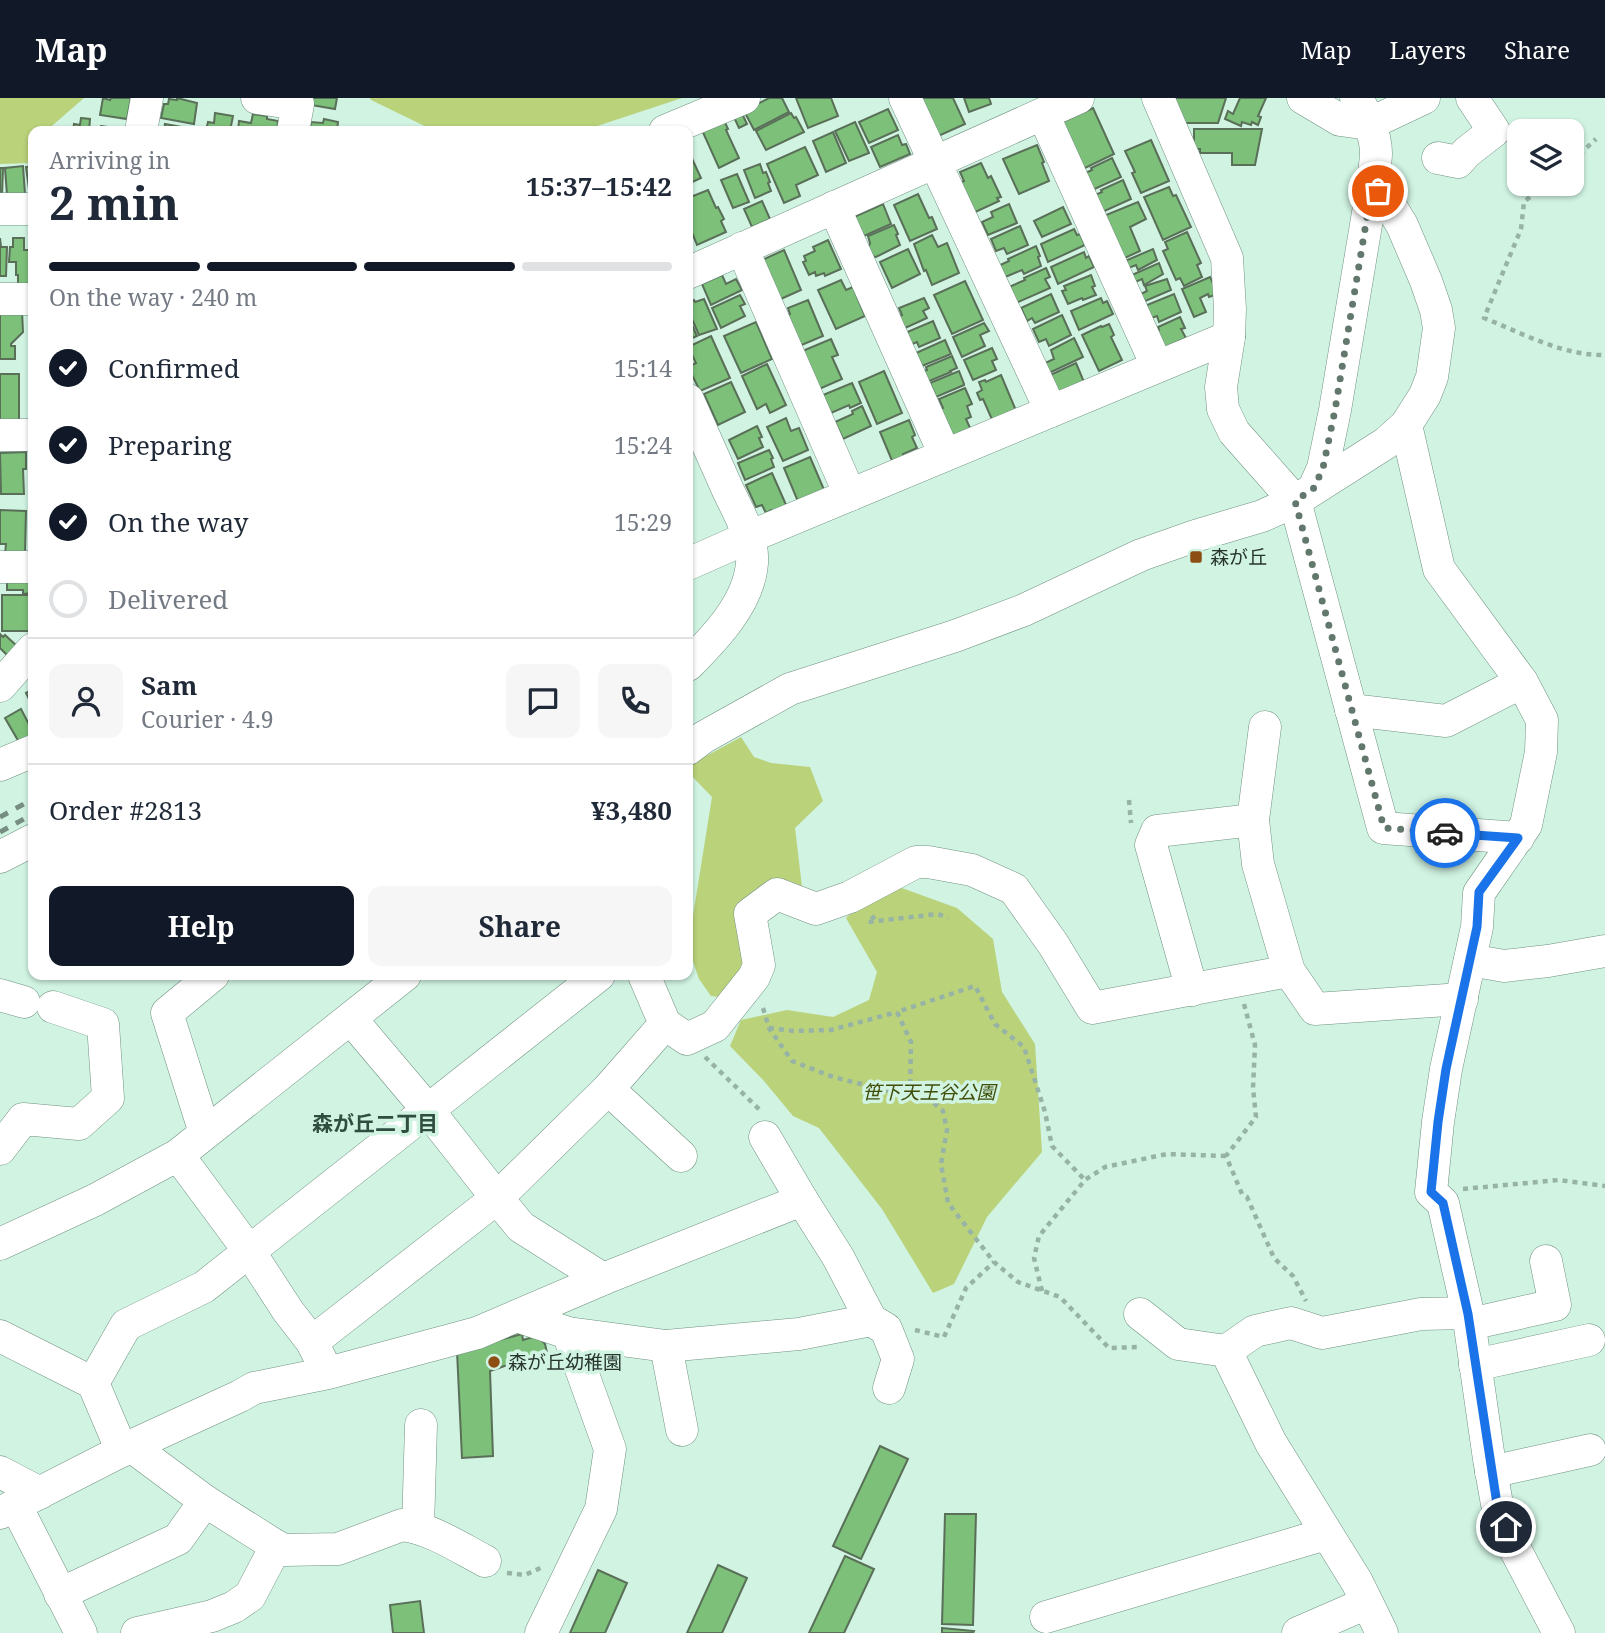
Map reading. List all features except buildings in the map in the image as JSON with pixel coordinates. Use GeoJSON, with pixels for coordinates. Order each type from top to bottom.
{"type":"FeatureCollection","features":[{"type":"Feature","properties":{"kind":"street"},"geometry":{"type":"LineString","coordinates":[[142,126],[147,98]]}},
{"type":"Feature","properties":{"kind":"street"},"geometry":{"type":"LineString","coordinates":[[257,98],[298,104],[294,126]]}},
{"type":"Feature","properties":{"kind":"street"},"geometry":{"type":"LineString","coordinates":[[677,126],[744,98]]}},
{"type":"Feature","properties":{"kind":"street"},"geometry":{"type":"LineString","coordinates":[[905,98],[1051,411]]}},
{"type":"Feature","properties":{"kind":"street"},"geometry":{"type":"LineString","coordinates":[[693,271],[1079,98]]}},
{"type":"Feature","properties":{"kind":"street"},"geometry":{"type":"LineString","coordinates":[[1158,98],[1227,258],[1230,309],[1229,337],[1221,387],[1223,409],[1234,432],[1305,494],[1351,710],[1384,828],[1518,838]]}},
{"type":"Feature","properties":{"kind":"street"},"geometry":{"type":"LineString","coordinates":[[1303,98],[1340,120],[1363,111],[1424,98]]}},
{"type":"Feature","properties":{"kind":"street"},"geometry":{"type":"LineString","coordinates":[[1438,158],[1458,162],[1494,131],[1472,98]]}},
{"type":"Feature","properties":{"kind":"street"},"geometry":{"type":"LineString","coordinates":[[1305,494],[1323,468],[1372,187],[1375,143],[1363,111]]}},
{"type":"Feature","properties":{"kind":"street"},"geometry":{"type":"LineString","coordinates":[[1043,114],[1157,366]]}},
{"type":"Feature","properties":{"kind":"street"},"geometry":{"type":"LineString","coordinates":[[693,745],[790,689],[954,636],[1024,610],[1141,555],[1262,516],[1305,494],[1386,443],[1406,425],[1425,395],[1432,377],[1439,328],[1426,281],[1402,225],[1388,202],[1372,187]]}},
{"type":"Feature","properties":{"kind":"street"},"geometry":{"type":"LineString","coordinates":[[834,207],[945,455]]}},
{"type":"Feature","properties":{"kind":"street"},"geometry":{"type":"LineString","coordinates":[[0,209],[28,209]]}},
{"type":"Feature","properties":{"kind":"street"},"geometry":{"type":"LineString","coordinates":[[742,248],[850,495]]}},
{"type":"Feature","properties":{"kind":"street"},"geometry":{"type":"LineString","coordinates":[[0,299],[28,299]]}},
{"type":"Feature","properties":{"kind":"street"},"geometry":{"type":"LineString","coordinates":[[693,562],[1229,337]]}},
{"type":"Feature","properties":{"kind":"street"},"geometry":{"type":"LineString","coordinates":[[1406,425],[1439,569],[1522,682],[1542,720],[1541,752],[1525,825],[1479,892],[1477,927],[1446,1069],[1431,1192],[1443,1203],[1469,1319],[1497,1504],[1515,1549],[1559,1633]]}},
{"type":"Feature","properties":{"kind":"street"},"geometry":{"type":"LineString","coordinates":[[0,435],[28,435]]}},
{"type":"Feature","properties":{"kind":"street"},"geometry":{"type":"LineString","coordinates":[[693,660],[736,608],[749,580],[752,563],[749,537],[696,438]]}},
{"type":"Feature","properties":{"kind":"street"},"geometry":{"type":"LineString","coordinates":[[0,567],[28,567]]}},
{"type":"Feature","properties":{"kind":"street"},"geometry":{"type":"LineString","coordinates":[[0,686],[28,655]]}},
{"type":"Feature","properties":{"kind":"street"},"geometry":{"type":"LineString","coordinates":[[1351,710],[1446,721],[1522,682]]}},
{"type":"Feature","properties":{"kind":"street"},"geometry":{"type":"LineString","coordinates":[[1265,727],[1252,820],[1258,864],[1289,971],[1315,1009],[1462,999]]}},
{"type":"Feature","properties":{"kind":"street"},"geometry":{"type":"LineString","coordinates":[[0,765],[28,753]]}},
{"type":"Feature","properties":{"kind":"street"},"geometry":{"type":"LineString","coordinates":[[1192,989],[1151,845],[1157,831],[1252,820]]}},
{"type":"Feature","properties":{"kind":"street"},"geometry":{"type":"LineString","coordinates":[[0,857],[28,843]]}},
{"type":"Feature","properties":{"kind":"street"},"geometry":{"type":"LineString","coordinates":[[313,1342],[497,1198],[608,1089],[676,1031],[716,1026],[756,971],[750,914],[777,894],[816,909],[850,897],[916,862],[972,870],[1014,889],[1053,944],[1092,1009],[1289,971]]}},
{"type":"Feature","properties":{"kind":"street"},"geometry":{"type":"LineString","coordinates":[[1470,960],[1504,966],[1605,951]]}},
{"type":"Feature","properties":{"kind":"street"},"geometry":{"type":"LineString","coordinates":[[205,1133],[167,1013],[207,980]]}},
{"type":"Feature","properties":{"kind":"street"},"geometry":{"type":"LineString","coordinates":[[0,1244],[95,1200],[178,1155],[399,980]]}},
{"type":"Feature","properties":{"kind":"street"},"geometry":{"type":"LineString","coordinates":[[93,1383],[126,1325],[204,1287],[593,980]]}},
{"type":"Feature","properties":{"kind":"street"},"geometry":{"type":"LineString","coordinates":[[648,980],[676,1031]]}},
{"type":"Feature","properties":{"kind":"street"},"geometry":{"type":"LineString","coordinates":[[0,1149],[23,1119],[79,1124],[108,1098],[103,1024],[25,1001]]}},
{"type":"Feature","properties":{"kind":"street"},"geometry":{"type":"LineString","coordinates":[[351,1019],[521,1227],[603,1279]]}},
{"type":"Feature","properties":{"kind":"street"},"geometry":{"type":"LineString","coordinates":[[608,1089],[681,1156]]}},
{"type":"Feature","properties":{"kind":"street"},"geometry":{"type":"LineString","coordinates":[[765,1137],[838,1257],[871,1320],[886,1329],[898,1359],[889,1388]]}},
{"type":"Feature","properties":{"kind":"street"},"geometry":{"type":"LineString","coordinates":[[178,1155],[249,1251],[288,1311],[313,1342],[328,1373]]}},
{"type":"Feature","properties":{"kind":"street"},"geometry":{"type":"LineString","coordinates":[[18,1504],[127,1448],[254,1388],[328,1373],[477,1333],[603,1279],[802,1200]]}},
{"type":"Feature","properties":{"kind":"street"},"geometry":{"type":"LineString","coordinates":[[1140,1314],[1178,1344],[1226,1351],[1255,1331],[1291,1323],[1322,1334],[1421,1314],[1469,1319],[1555,1306],[1546,1261]]}},
{"type":"Feature","properties":{"kind":"street"},"geometry":{"type":"LineString","coordinates":[[517,1316],[568,1333],[666,1346],[799,1334],[871,1320]]}},
{"type":"Feature","properties":{"kind":"street"},"geometry":{"type":"LineString","coordinates":[[541,1633],[601,1508],[610,1449],[568,1333]]}},
{"type":"Feature","properties":{"kind":"street"},"geometry":{"type":"LineString","coordinates":[[0,1336],[93,1383],[127,1448],[284,1550],[338,1549],[402,1525],[418,1528],[485,1561]]}},
{"type":"Feature","properties":{"kind":"street"},"geometry":{"type":"LineString","coordinates":[[1475,1365],[1589,1340]]}},
{"type":"Feature","properties":{"kind":"street"},"geometry":{"type":"LineString","coordinates":[[666,1346],[682,1430]]}},
{"type":"Feature","properties":{"kind":"street"},"geometry":{"type":"LineString","coordinates":[[1226,1351],[1271,1443],[1357,1582],[1382,1633]]}},
{"type":"Feature","properties":{"kind":"street"},"geometry":{"type":"LineString","coordinates":[[418,1528],[421,1425]]}},
{"type":"Feature","properties":{"kind":"street"},"geometry":{"type":"LineString","coordinates":[[1492,1472],[1590,1450]]}},
{"type":"Feature","properties":{"kind":"street"},"geometry":{"type":"LineString","coordinates":[[0,1472],[81,1633]]}},
{"type":"Feature","properties":{"kind":"street"},"geometry":{"type":"LineString","coordinates":[[61,1594],[178,1539],[205,1501]]}},
{"type":"Feature","properties":{"kind":"street"},"geometry":{"type":"LineString","coordinates":[[1046,1617],[1326,1534]]}},
{"type":"Feature","properties":{"kind":"street"},"geometry":{"type":"LineString","coordinates":[[137,1633],[212,1616],[234,1607],[250,1596],[276,1546]]}},
{"type":"Feature","properties":{"kind":"street"},"geometry":{"type":"LineString","coordinates":[[1298,1633],[1367,1603]]}},
{"type":"Feature","properties":{"kind":"path"},"geometry":{"type":"LineString","coordinates":[[1584,150],[1596,139]]}},
{"type":"Feature","properties":{"kind":"path"},"geometry":{"type":"LineString","coordinates":[[1531,196],[1524,202],[1521,229],[1484,318],[1552,345],[1579,353],[1605,355]]}},
{"type":"Feature","properties":{"kind":"path"},"geometry":{"type":"LineString","coordinates":[[878,914],[868,922],[938,914],[948,918]]}},
{"type":"Feature","properties":{"kind":"path"},"geometry":{"type":"LineString","coordinates":[[756,971],[769,1028],[792,1061],[833,1077],[928,1098],[943,1111],[947,1130],[941,1164],[948,1203],[994,1262],[1018,1282],[1060,1297],[1109,1348],[1178,1344]]}},
{"type":"Feature","properties":{"kind":"path"},"geometry":{"type":"LineString","coordinates":[[1226,1156],[1256,1117],[1253,1088],[1255,1045],[1238,980]]}},
{"type":"Feature","properties":{"kind":"path"},"geometry":{"type":"LineString","coordinates":[[769,1028],[794,1031],[831,1030],[975,986],[995,1024],[1024,1047],[1045,1112],[1052,1146],[1085,1180]]}},
{"type":"Feature","properties":{"kind":"path"},"geometry":{"type":"LineString","coordinates":[[897,1012],[911,1042],[910,1094]]}},
{"type":"Feature","properties":{"kind":"path"},"geometry":{"type":"LineString","coordinates":[[676,1031],[773,1123],[765,1137]]}},
{"type":"Feature","properties":{"kind":"path"},"geometry":{"type":"LineString","coordinates":[[1042,1291],[1034,1258],[1040,1236],[1085,1180],[1105,1167],[1167,1154],[1226,1156]]}},
{"type":"Feature","properties":{"kind":"path"},"geometry":{"type":"LineString","coordinates":[[1226,1156],[1274,1258],[1293,1276],[1322,1334]]}},
{"type":"Feature","properties":{"kind":"path"},"geometry":{"type":"LineString","coordinates":[[1431,1192],[1559,1180],[1605,1186]]}},
{"type":"Feature","properties":{"kind":"path"},"geometry":{"type":"LineString","coordinates":[[871,1320],[944,1337],[966,1289],[994,1262]]}},
{"type":"Feature","properties":{"kind":"path"},"geometry":{"type":"LineString","coordinates":[[485,1561],[499,1572],[524,1575],[545,1565]]}},
{"type":"Feature","properties":{"kind":"green space"},"geometry":{"type":"Polygon","coordinates":[[[0,98],[84,98],[52,126],[28,126],[28,163],[0,164],[0,98]]]}},
{"type":"Feature","properties":{"kind":"green space"},"geometry":{"type":"Polygon","coordinates":[[[370,98],[682,98],[597,126],[425,126],[370,98]]]}},
{"type":"Feature","properties":{"kind":"green space"},"geometry":{"type":"Polygon","coordinates":[[[741,737],[754,757],[771,763],[810,767],[823,801],[795,828],[802,887],[773,882],[745,971],[721,997],[711,996],[699,979],[693,962],[693,916],[712,797],[693,777],[693,763],[741,737]]]}},
{"type":"Feature","properties":{"kind":"green space","name":"笹下天王谷公園"},"geometry":{"type":"Polygon","coordinates":[[[899,887],[957,908],[993,939],[1002,992],[1035,1044],[1042,1152],[987,1217],[954,1284],[933,1293],[882,1209],[819,1128],[793,1116],[730,1046],[741,1020],[787,1010],[833,1017],[869,1000],[877,972],[846,918],[858,906],[899,887]]]}},
{"type":"Feature","properties":{"kind":"railway"},"geometry":{"type":"LineString","coordinates":[[0,817],[28,802]]}},
{"type":"Feature","properties":{"kind":"railway"},"geometry":{"type":"LineString","coordinates":[[0,832],[28,817]]}},
{"type":"Feature","properties":{"kind":"way so far"},"geometry":{"type":"LineString","coordinates":[[1378,191],[1372,187],[1323,468],[1314,488],[1295,501],[1384,828],[1445,833]]}},
{"type":"Feature","properties":{"kind":"place","name":"森が丘"},"geometry":{"type":"Point","coordinates":[1196,557]}},
{"type":"Feature","properties":{"kind":"place","name":"森が丘幼稚園"},"geometry":{"type":"Point","coordinates":[494,1362]}},
{"type":"Feature","properties":{"kind":"district","name":"森が丘二丁目"},"geometry":{"type":"Point","coordinates":[375,1124]}},
{"type":"Feature","properties":{"kind":"route"},"geometry":{"type":"LineString","coordinates":[[1445,833],[1518,838],[1479,892],[1477,927],[1446,1069],[1431,1192],[1443,1203],[1451,1237],[1468,1314],[1497,1504],[1506,1527]]}}]}
